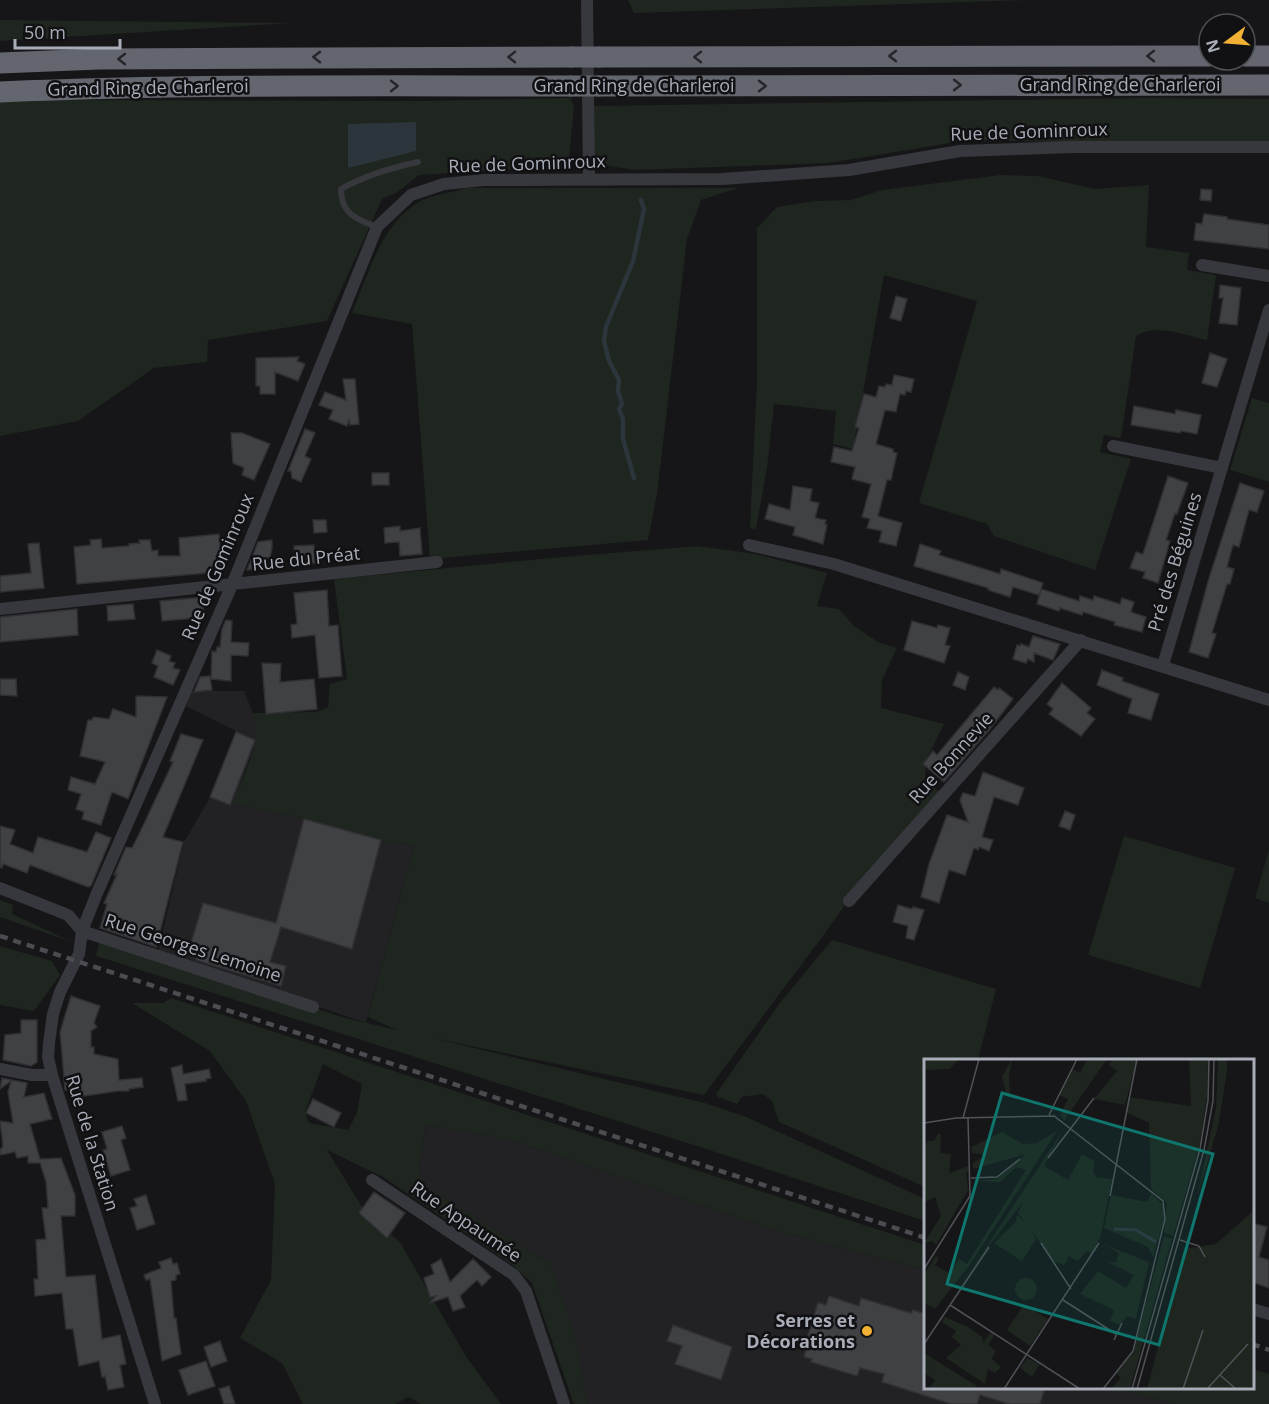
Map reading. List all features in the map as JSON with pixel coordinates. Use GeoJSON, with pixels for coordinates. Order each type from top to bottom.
{"type":"FeatureCollection","features":[{"type":"Feature","properties":{"kind":"highway","name":"Grand Ring de Charleroi"},"geometry":{"type":"LineString","coordinates":[[0,63],[99,59],[1197,56]]}},
{"type":"Feature","properties":{"kind":"highway","name":"Grand Ring de Charleroi"},"geometry":{"type":"LineString","coordinates":[[0,92],[98,88],[309,86],[1269,85]]}},
{"type":"Feature","properties":{"kind":"street"},"geometry":{"type":"LineString","coordinates":[[587,0],[589,179]]}},
{"type":"Feature","properties":{"kind":"street","name":"Rue de Gominroux"},"geometry":{"type":"LineString","coordinates":[[97,893],[232,585],[377,227],[411,195],[444,184],[484,180],[722,179],[849,170],[960,151],[1073,147],[1269,147]]}},
{"type":"Feature","properties":{"kind":"street"},"geometry":{"type":"LineString","coordinates":[[1202,266],[1269,276]]}},
{"type":"Feature","properties":{"kind":"street","name":"Pré des Béguines"},"geometry":{"type":"LineString","coordinates":[[1163,665],[1269,310]]}},
{"type":"Feature","properties":{"kind":"street"},"geometry":{"type":"LineString","coordinates":[[1113,446],[1222,468]]}},
{"type":"Feature","properties":{"kind":"street"},"geometry":{"type":"LineString","coordinates":[[748,545],[834,564],[1269,700]]}},
{"type":"Feature","properties":{"kind":"street","name":"Rue du Préat"},"geometry":{"type":"LineString","coordinates":[[0,609],[438,562]]}},
{"type":"Feature","properties":{"kind":"street","name":"Rue Bonnevie"},"geometry":{"type":"LineString","coordinates":[[849,901],[1081,640]]}},
{"type":"Feature","properties":{"kind":"street","name":"Rue Georges Lemoine"},"geometry":{"type":"LineString","coordinates":[[0,888],[68,915],[82,931],[313,1007]]}},
{"type":"Feature","properties":{"kind":"street","name":"Rue de la Station"},"geometry":{"type":"LineString","coordinates":[[97,893],[82,931],[79,954],[60,993],[50,1029],[48,1057],[155,1404]]}},
{"type":"Feature","properties":{"kind":"street"},"geometry":{"type":"LineString","coordinates":[[0,1069],[32,1075],[52,1075]]}},
{"type":"Feature","properties":{"kind":"street","name":"Rue Appaumée"},"geometry":{"type":"LineString","coordinates":[[372,1180],[514,1275],[526,1291],[564,1404]]}},
{"type":"Feature","properties":{"kind":"street"},"geometry":{"type":"LineString","coordinates":[[1254,1310],[1269,1314]]}},
{"type":"Feature","properties":{"kind":"lane"},"geometry":{"type":"LineString","coordinates":[[377,227],[354,218],[341,203],[341,189],[362,177],[418,162]]}},
{"type":"Feature","properties":{"kind":"shaded area"},"geometry":{"type":"Polygon","coordinates":[[[628,0],[1029,0],[634,13],[628,0]]]}},
{"type":"Feature","properties":{"kind":"shaded area"},"geometry":{"type":"Polygon","coordinates":[[[0,20],[292,23],[0,41],[0,20]]]}},
{"type":"Feature","properties":{"kind":"shaded area"},"geometry":{"type":"Polygon","coordinates":[[[570,98],[574,106],[568,168],[419,175],[396,193],[382,199],[327,321],[208,340],[207,362],[154,368],[78,421],[0,436],[0,100],[414,101],[570,98]]]}},
{"type":"Feature","properties":{"kind":"shaded area"},"geometry":{"type":"Polygon","coordinates":[[[1147,98],[1269,99],[1269,147],[968,140],[829,163],[635,170],[589,163],[593,106],[1147,98]]]}},
{"type":"Feature","properties":{"kind":"shaded area"},"geometry":{"type":"Polygon","coordinates":[[[416,122],[416,151],[348,168],[348,124],[416,122]]]}},
{"type":"Feature","properties":{"kind":"shaded area"},"geometry":{"type":"Polygon","coordinates":[[[1001,175],[1038,176],[1095,189],[1149,185],[1146,247],[1189,253],[1187,270],[1216,275],[1207,340],[1161,330],[1152,330],[1136,336],[1121,438],[1104,435],[1100,452],[1131,459],[1095,570],[994,536],[987,524],[919,503],[977,301],[884,275],[853,449],[833,444],[836,411],[774,404],[767,468],[756,529],[750,528],[757,379],[757,228],[777,207],[815,201],[850,200],[882,190],[1001,175]]]}},
{"type":"Feature","properties":{"kind":"shaded area"},"geometry":{"type":"Polygon","coordinates":[[[466,188],[738,188],[701,200],[687,239],[657,494],[648,540],[430,559],[412,324],[352,313],[379,248],[398,219],[425,199],[466,188]]]}},
{"type":"Feature","properties":{"kind":"shaded area"},"geometry":{"type":"Polygon","coordinates":[[[1252,398],[1269,403],[1269,482],[1230,470],[1252,398]]]}},
{"type":"Feature","properties":{"kind":"shaded area"},"geometry":{"type":"Polygon","coordinates":[[[697,546],[756,554],[827,573],[817,606],[839,609],[854,626],[878,642],[897,648],[882,680],[881,708],[944,724],[926,760],[925,776],[942,796],[869,871],[704,1095],[433,1038],[705,1103],[746,1117],[924,1199],[924,1221],[703,1148],[96,956],[99,943],[177,963],[342,1017],[397,1030],[368,1017],[414,845],[381,841],[302,818],[232,804],[254,747],[256,724],[253,713],[317,712],[328,707],[330,684],[347,679],[334,579],[697,546]]]}},
{"type":"Feature","properties":{"kind":"shaded area"},"geometry":{"type":"Polygon","coordinates":[[[185,691],[244,691],[257,723],[257,739],[233,804],[302,818],[381,841],[414,845],[366,1023],[158,951],[184,842],[211,796],[236,731],[180,703],[185,691]]]}},
{"type":"Feature","properties":{"kind":"shaded area"},"geometry":{"type":"Polygon","coordinates":[[[1124,836],[1235,868],[1200,988],[1088,955],[1124,836]]]}},
{"type":"Feature","properties":{"kind":"shaded area"},"geometry":{"type":"Polygon","coordinates":[[[1269,850],[1269,903],[1255,898],[1269,850]]]}},
{"type":"Feature","properties":{"kind":"shaded area"},"geometry":{"type":"Polygon","coordinates":[[[0,900],[13,905],[12,914],[72,942],[0,917],[0,900]]]}},
{"type":"Feature","properties":{"kind":"shaded area"},"geometry":{"type":"Polygon","coordinates":[[[832,940],[996,989],[978,1059],[924,1059],[924,1187],[779,1122],[772,1101],[763,1094],[742,1097],[737,1104],[718,1097],[716,1094],[779,1004],[832,940]]]}},
{"type":"Feature","properties":{"kind":"shaded area"},"geometry":{"type":"Polygon","coordinates":[[[0,946],[52,961],[60,975],[34,1011],[0,1005],[0,946]]]}},
{"type":"Feature","properties":{"kind":"shaded area"},"geometry":{"type":"Polygon","coordinates":[[[171,998],[924,1245],[924,1270],[781,1232],[507,1139],[426,1125],[419,1169],[426,1187],[550,1263],[575,1334],[587,1404],[573,1402],[532,1283],[511,1264],[383,1177],[327,1150],[367,1215],[400,1242],[465,1355],[501,1404],[421,1404],[409,1397],[395,1404],[303,1404],[282,1363],[240,1338],[271,1280],[275,1184],[246,1101],[210,1051],[132,1003],[163,1003],[171,998]],[[323,1064],[305,1112],[309,1123],[348,1130],[357,1113],[362,1084],[323,1064]]]}},
{"type":"Feature","properties":{"kind":"shaded area"},"geometry":{"type":"Polygon","coordinates":[[[426,1125],[507,1139],[781,1232],[924,1270],[924,1389],[1120,1389],[1176,1404],[587,1404],[550,1263],[426,1187],[419,1169],[426,1125]]]}},
{"type":"Feature","properties":{"kind":"shaded area"},"geometry":{"type":"Polygon","coordinates":[[[1254,1369],[1269,1374],[1269,1404],[1176,1404],[1120,1389],[1254,1389],[1254,1369]]]}},
{"type":"Feature","properties":{"kind":"building"},"geometry":{"type":"Polygon","coordinates":[[[1201,189],[1212,190],[1211,201],[1200,200],[1201,189]]]}},
{"type":"Feature","properties":{"kind":"building"},"geometry":{"type":"Polygon","coordinates":[[[1204,214],[1269,225],[1269,249],[1194,240],[1196,223],[1202,224],[1204,214]]]}},
{"type":"Feature","properties":{"kind":"building"},"geometry":{"type":"Polygon","coordinates":[[[1220,285],[1241,288],[1237,325],[1219,323],[1223,298],[1219,298],[1220,285]]]}},
{"type":"Feature","properties":{"kind":"building"},"geometry":{"type":"Polygon","coordinates":[[[896,296],[907,299],[901,321],[890,318],[896,296]]]}},
{"type":"Feature","properties":{"kind":"building"},"geometry":{"type":"Polygon","coordinates":[[[1210,353],[1227,359],[1217,387],[1202,383],[1210,353]]]}},
{"type":"Feature","properties":{"kind":"building"},"geometry":{"type":"Polygon","coordinates":[[[299,357],[297,361],[305,364],[298,381],[275,372],[275,394],[260,394],[260,386],[256,386],[256,358],[299,357]]]}},
{"type":"Feature","properties":{"kind":"building"},"geometry":{"type":"Polygon","coordinates":[[[894,375],[914,379],[911,392],[906,391],[905,395],[900,394],[896,412],[885,410],[876,444],[893,449],[893,452],[897,453],[891,480],[887,480],[878,516],[902,523],[896,546],[879,542],[882,531],[867,528],[870,519],[862,517],[871,484],[852,479],[855,467],[831,462],[834,447],[852,451],[859,428],[855,427],[864,394],[876,397],[879,386],[892,385],[894,375]]]}},
{"type":"Feature","properties":{"kind":"building"},"geometry":{"type":"Polygon","coordinates":[[[343,379],[355,379],[359,424],[350,425],[349,420],[347,426],[329,419],[333,410],[319,405],[325,392],[346,400],[343,379]]]}},
{"type":"Feature","properties":{"kind":"building"},"geometry":{"type":"Polygon","coordinates":[[[1134,406],[1175,414],[1176,410],[1201,415],[1197,434],[1131,425],[1134,406]]]}},
{"type":"Feature","properties":{"kind":"building"},"geometry":{"type":"Polygon","coordinates":[[[305,429],[315,433],[305,456],[311,459],[301,482],[292,478],[291,471],[288,471],[305,429]]]}},
{"type":"Feature","properties":{"kind":"building"},"geometry":{"type":"Polygon","coordinates":[[[231,433],[242,433],[270,444],[254,480],[242,475],[244,468],[233,463],[231,433]]]}},
{"type":"Feature","properties":{"kind":"building"},"geometry":{"type":"Polygon","coordinates":[[[372,473],[389,473],[389,485],[372,485],[372,473]]]}},
{"type":"Feature","properties":{"kind":"building"},"geometry":{"type":"Polygon","coordinates":[[[1168,476],[1188,483],[1166,540],[1170,541],[1158,583],[1143,578],[1145,572],[1130,568],[1136,552],[1143,554],[1168,476]]]}},
{"type":"Feature","properties":{"kind":"building"},"geometry":{"type":"Polygon","coordinates":[[[1240,483],[1264,491],[1257,512],[1249,510],[1239,547],[1233,545],[1227,567],[1234,569],[1212,633],[1216,634],[1208,658],[1189,652],[1209,578],[1240,483]]]}},
{"type":"Feature","properties":{"kind":"building"},"geometry":{"type":"Polygon","coordinates":[[[793,486],[812,489],[810,501],[819,503],[815,518],[826,520],[827,525],[823,544],[793,535],[795,527],[765,519],[769,504],[790,510],[793,486]]]}},
{"type":"Feature","properties":{"kind":"building"},"geometry":{"type":"Polygon","coordinates":[[[313,520],[326,520],[327,532],[314,533],[313,520]]]}},
{"type":"Feature","properties":{"kind":"building"},"geometry":{"type":"Polygon","coordinates":[[[400,526],[400,531],[420,528],[422,554],[400,556],[399,542],[385,543],[384,528],[400,526]]]}},
{"type":"Feature","properties":{"kind":"building"},"geometry":{"type":"Polygon","coordinates":[[[219,534],[222,569],[220,572],[77,584],[74,547],[91,545],[90,540],[101,539],[102,548],[129,546],[129,544],[140,543],[139,540],[150,540],[152,551],[158,550],[158,556],[180,556],[179,538],[219,534]]]}},
{"type":"Feature","properties":{"kind":"building"},"geometry":{"type":"Polygon","coordinates":[[[272,540],[268,567],[247,570],[258,542],[272,540]]]}},
{"type":"Feature","properties":{"kind":"building"},"geometry":{"type":"Polygon","coordinates":[[[39,543],[44,588],[0,592],[0,576],[31,573],[28,544],[39,543]]]}},
{"type":"Feature","properties":{"kind":"building"},"geometry":{"type":"Polygon","coordinates":[[[920,544],[941,551],[939,555],[1000,574],[1001,569],[1043,583],[1039,595],[1013,587],[1010,597],[988,590],[988,588],[914,566],[920,544]]]}},
{"type":"Feature","properties":{"kind":"building"},"geometry":{"type":"Polygon","coordinates":[[[314,545],[315,563],[295,565],[294,546],[314,545]]]}},
{"type":"Feature","properties":{"kind":"building"},"geometry":{"type":"Polygon","coordinates":[[[1041,589],[1079,601],[1080,596],[1093,600],[1094,596],[1120,604],[1122,598],[1134,602],[1131,612],[1146,617],[1142,632],[1114,625],[1115,622],[1083,612],[1082,615],[1060,608],[1059,611],[1037,604],[1041,589]]]}},
{"type":"Feature","properties":{"kind":"building"},"geometry":{"type":"Polygon","coordinates":[[[327,590],[329,626],[338,625],[342,676],[319,678],[315,635],[292,638],[291,625],[297,624],[294,593],[327,590]]]}},
{"type":"Feature","properties":{"kind":"building"},"geometry":{"type":"Polygon","coordinates":[[[205,597],[203,611],[194,612],[195,618],[162,621],[160,601],[205,597]]]}},
{"type":"Feature","properties":{"kind":"building"},"geometry":{"type":"Polygon","coordinates":[[[133,604],[135,619],[108,621],[107,606],[133,604]]]}},
{"type":"Feature","properties":{"kind":"building"},"geometry":{"type":"Polygon","coordinates":[[[77,609],[78,635],[0,642],[0,617],[77,609]]]}},
{"type":"Feature","properties":{"kind":"building"},"geometry":{"type":"Polygon","coordinates":[[[226,620],[232,621],[231,642],[249,643],[248,656],[231,655],[231,681],[211,679],[212,651],[216,652],[217,647],[220,647],[222,629],[226,620]]]}},
{"type":"Feature","properties":{"kind":"building"},"geometry":{"type":"Polygon","coordinates":[[[912,621],[937,628],[938,625],[950,628],[945,645],[950,646],[944,663],[904,650],[912,621]]]}},
{"type":"Feature","properties":{"kind":"building"},"geometry":{"type":"Polygon","coordinates":[[[1033,636],[1060,644],[1053,660],[1034,653],[1034,662],[1028,659],[1026,663],[1013,659],[1017,645],[1029,647],[1033,636]]]}},
{"type":"Feature","properties":{"kind":"building"},"geometry":{"type":"Polygon","coordinates":[[[157,650],[171,656],[169,661],[175,663],[173,668],[180,670],[173,685],[154,677],[158,666],[152,663],[157,650]]]}},
{"type":"Feature","properties":{"kind":"building"},"geometry":{"type":"Polygon","coordinates":[[[262,663],[281,664],[280,682],[314,679],[317,709],[266,714],[262,663]]]}},
{"type":"Feature","properties":{"kind":"building"},"geometry":{"type":"Polygon","coordinates":[[[1102,670],[1123,678],[1122,681],[1159,694],[1151,720],[1128,713],[1132,699],[1097,685],[1102,670]]]}},
{"type":"Feature","properties":{"kind":"building"},"geometry":{"type":"Polygon","coordinates":[[[958,672],[969,677],[965,690],[953,685],[958,672]]]}},
{"type":"Feature","properties":{"kind":"building"},"geometry":{"type":"Polygon","coordinates":[[[210,676],[212,690],[194,692],[200,677],[210,676]]]}},
{"type":"Feature","properties":{"kind":"building"},"geometry":{"type":"Polygon","coordinates":[[[0,679],[16,679],[17,696],[0,695],[0,679]]]}},
{"type":"Feature","properties":{"kind":"building"},"geometry":{"type":"Polygon","coordinates":[[[1062,683],[1091,708],[1087,713],[1095,719],[1081,736],[1049,714],[1053,709],[1047,704],[1062,683]]]}},
{"type":"Feature","properties":{"kind":"building"},"geometry":{"type":"Polygon","coordinates":[[[994,687],[998,690],[999,688],[1013,699],[944,782],[923,764],[933,751],[937,755],[994,687]]]}},
{"type":"Feature","properties":{"kind":"building"},"geometry":{"type":"Polygon","coordinates":[[[136,696],[167,697],[128,799],[112,792],[101,825],[82,819],[84,812],[76,809],[81,794],[68,790],[71,777],[95,784],[105,762],[80,756],[88,720],[92,720],[93,717],[109,719],[113,709],[136,717],[136,696]]]}},
{"type":"Feature","properties":{"kind":"building"},"geometry":{"type":"Polygon","coordinates":[[[236,732],[255,740],[230,805],[210,797],[236,732]]]}},
{"type":"Feature","properties":{"kind":"building"},"geometry":{"type":"Polygon","coordinates":[[[181,734],[203,740],[163,837],[183,842],[156,947],[100,928],[107,904],[104,903],[117,874],[114,875],[126,847],[132,848],[141,830],[173,762],[170,761],[181,734]]]}},
{"type":"Feature","properties":{"kind":"building"},"geometry":{"type":"Polygon","coordinates":[[[983,772],[1024,788],[1018,805],[994,797],[982,837],[993,840],[989,851],[979,847],[978,850],[974,848],[965,875],[949,870],[939,903],[921,897],[929,864],[947,815],[968,822],[960,800],[963,793],[975,796],[983,772]]]}},
{"type":"Feature","properties":{"kind":"building"},"geometry":{"type":"Polygon","coordinates":[[[1065,811],[1075,815],[1070,830],[1059,826],[1065,811]]]}},
{"type":"Feature","properties":{"kind":"building"},"geometry":{"type":"Polygon","coordinates":[[[304,819],[381,840],[352,949],[281,927],[270,962],[286,966],[281,986],[196,960],[200,946],[191,943],[203,903],[276,923],[304,819]]]}},
{"type":"Feature","properties":{"kind":"building"},"geometry":{"type":"Polygon","coordinates":[[[0,826],[15,830],[10,844],[33,853],[38,837],[87,852],[96,832],[111,838],[91,886],[88,887],[30,865],[27,873],[3,864],[2,868],[0,867],[0,826]]]}},
{"type":"Feature","properties":{"kind":"building"},"geometry":{"type":"Polygon","coordinates":[[[898,905],[924,910],[914,940],[906,938],[908,926],[893,922],[898,905]]]}},
{"type":"Feature","properties":{"kind":"building"},"geometry":{"type":"Polygon","coordinates":[[[71,996],[100,1006],[94,1023],[97,1027],[91,1031],[91,1047],[94,1047],[94,1054],[118,1059],[119,1080],[142,1078],[143,1087],[129,1089],[129,1091],[78,1097],[77,1089],[65,1090],[60,1032],[71,996]]]}},
{"type":"Feature","properties":{"kind":"building"},"geometry":{"type":"Polygon","coordinates":[[[21,1020],[37,1020],[37,1062],[31,1066],[3,1060],[5,1035],[21,1033],[21,1020]]]}},
{"type":"Feature","properties":{"kind":"building"},"geometry":{"type":"Polygon","coordinates":[[[182,1065],[183,1074],[209,1069],[211,1078],[185,1084],[187,1100],[178,1101],[171,1068],[182,1065]]]}},
{"type":"Feature","properties":{"kind":"building"},"geometry":{"type":"Polygon","coordinates":[[[2,1078],[27,1083],[24,1097],[44,1093],[52,1119],[30,1124],[40,1159],[61,1158],[75,1195],[75,1216],[61,1216],[66,1277],[95,1275],[102,1339],[120,1335],[126,1364],[120,1365],[124,1387],[108,1390],[105,1376],[102,1377],[99,1361],[79,1366],[73,1329],[66,1329],[62,1293],[35,1296],[34,1279],[38,1279],[36,1240],[46,1239],[42,1208],[48,1208],[46,1182],[40,1163],[28,1163],[28,1156],[17,1158],[15,1152],[0,1155],[3,1146],[0,1121],[13,1123],[8,1092],[11,1081],[0,1089],[2,1078]]]}},
{"type":"Feature","properties":{"kind":"building"},"geometry":{"type":"Polygon","coordinates":[[[313,1099],[341,1113],[334,1127],[306,1113],[313,1099]]]}},
{"type":"Feature","properties":{"kind":"building"},"geometry":{"type":"Polygon","coordinates":[[[122,1126],[126,1138],[121,1140],[130,1170],[111,1176],[103,1150],[107,1149],[102,1132],[122,1126]]]}},
{"type":"Feature","properties":{"kind":"building"},"geometry":{"type":"Polygon","coordinates":[[[374,1192],[405,1213],[387,1238],[359,1213],[374,1192]]]}},
{"type":"Feature","properties":{"kind":"building"},"geometry":{"type":"Polygon","coordinates":[[[146,1195],[155,1224],[137,1230],[130,1208],[137,1206],[134,1199],[146,1195]]]}},
{"type":"Feature","properties":{"kind":"building"},"geometry":{"type":"Polygon","coordinates":[[[1254,1224],[1267,1227],[1259,1257],[1269,1260],[1269,1288],[1254,1283],[1254,1224]]]}},
{"type":"Feature","properties":{"kind":"building"},"geometry":{"type":"Polygon","coordinates":[[[171,1258],[173,1264],[177,1263],[180,1274],[176,1275],[176,1280],[171,1281],[174,1318],[176,1318],[181,1354],[162,1361],[150,1279],[146,1280],[144,1275],[161,1268],[159,1262],[171,1258]]]}},
{"type":"Feature","properties":{"kind":"building"},"geometry":{"type":"Polygon","coordinates":[[[441,1259],[450,1282],[473,1259],[491,1277],[482,1286],[477,1280],[460,1296],[465,1307],[453,1311],[448,1297],[429,1303],[436,1296],[430,1297],[424,1278],[434,1274],[431,1265],[441,1259]]]}},
{"type":"Feature","properties":{"kind":"building","name":"Serres et Décorations"},"geometry":{"type":"Polygon","coordinates":[[[829,1296],[859,1306],[861,1298],[911,1313],[913,1310],[924,1313],[924,1389],[1045,1389],[1040,1404],[1009,1404],[980,1395],[977,1404],[951,1404],[882,1382],[884,1374],[860,1368],[857,1376],[811,1362],[812,1359],[804,1357],[806,1349],[804,1348],[818,1302],[826,1305],[829,1296]]]}},
{"type":"Feature","properties":{"kind":"building"},"geometry":{"type":"Polygon","coordinates":[[[673,1325],[732,1347],[721,1380],[675,1364],[682,1346],[667,1341],[673,1325]]]}},
{"type":"Feature","properties":{"kind":"building"},"geometry":{"type":"Polygon","coordinates":[[[220,1341],[227,1361],[211,1367],[204,1347],[220,1341]]]}},
{"type":"Feature","properties":{"kind":"building"},"geometry":{"type":"Polygon","coordinates":[[[206,1361],[215,1386],[188,1395],[179,1370],[206,1361]]]}},
{"type":"Feature","properties":{"kind":"building"},"geometry":{"type":"Polygon","coordinates":[[[229,1386],[235,1404],[224,1404],[219,1389],[229,1386]]]}},
{"type":"Feature","properties":{"kind":"waterway"},"geometry":{"type":"LineString","coordinates":[[634,478],[623,439],[623,419],[619,409],[622,404],[618,391],[619,380],[609,361],[604,341],[606,327],[633,261],[644,209],[641,200]]}},
{"type":"Feature","properties":{"kind":"railway"},"geometry":{"type":"LineString","coordinates":[[0,936],[924,1237]]}},
{"type":"Feature","properties":{"kind":"railway"},"geometry":{"type":"LineString","coordinates":[[1254,1345],[1269,1350]]}},
{"type":"Feature","properties":{"kind":"place","name":"Serres et Décorations"},"geometry":{"type":"Point","coordinates":[867,1331]}}]}
